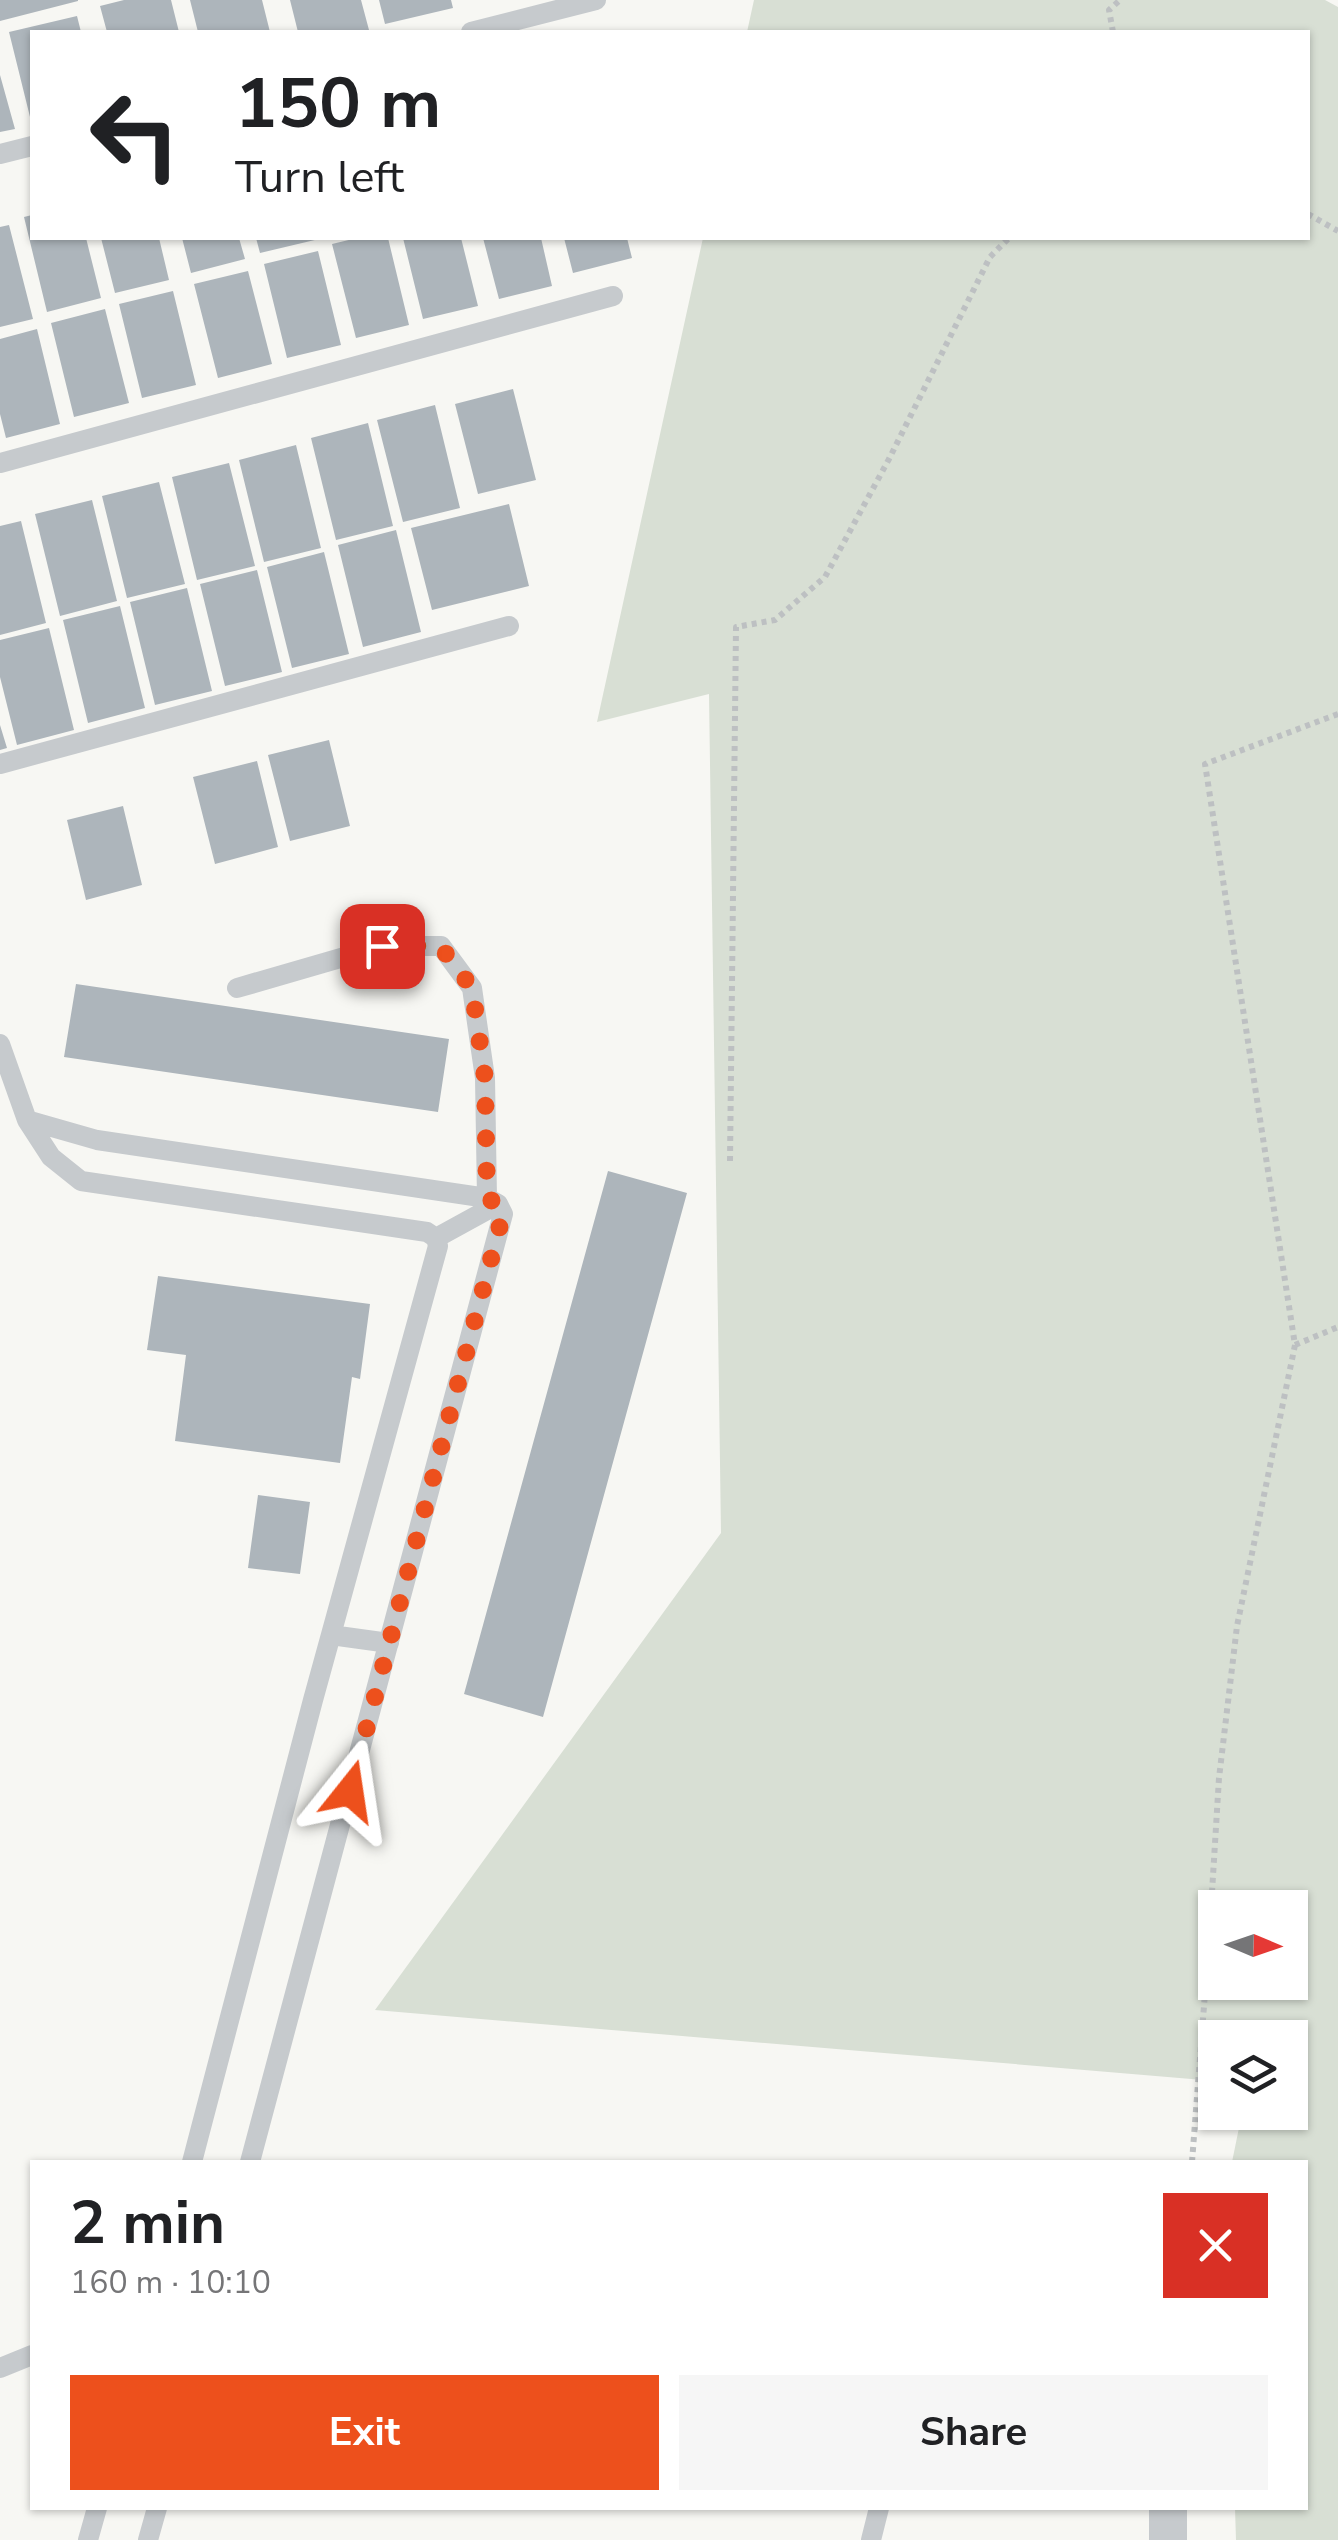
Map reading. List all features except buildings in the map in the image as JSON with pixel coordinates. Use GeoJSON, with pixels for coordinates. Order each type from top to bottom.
{"type":"FeatureCollection","features":[{"type":"Feature","properties":{"kind":"street"},"geometry":{"type":"LineString","coordinates":[[1168,2510],[1168,2540]]}},
{"type":"Feature","properties":{"kind":"lane"},"geometry":{"type":"LineString","coordinates":[[478,30],[596,0]]}},
{"type":"Feature","properties":{"kind":"lane"},"geometry":{"type":"LineString","coordinates":[[0,154],[30,146]]}},
{"type":"Feature","properties":{"kind":"lane"},"geometry":{"type":"LineString","coordinates":[[0,463],[613,296]]}},
{"type":"Feature","properties":{"kind":"lane"},"geometry":{"type":"LineString","coordinates":[[0,764],[508,626]]}},
{"type":"Feature","properties":{"kind":"lane"},"geometry":{"type":"LineString","coordinates":[[237,988],[382,946],[440,946],[472,988],[485,1078],[492,1201],[503,1214],[251,2160]]}},
{"type":"Feature","properties":{"kind":"lane"},"geometry":{"type":"LineString","coordinates":[[0,1044],[27,1120],[51,1157],[81,1180],[427,1232],[436,1238],[438,1246],[193,2160]]}},
{"type":"Feature","properties":{"kind":"lane"},"geometry":{"type":"LineString","coordinates":[[27,1120],[97,1140],[492,1201]]}},
{"type":"Feature","properties":{"kind":"lane"},"geometry":{"type":"LineString","coordinates":[[436,1238],[492,1201]]}},
{"type":"Feature","properties":{"kind":"lane"},"geometry":{"type":"LineString","coordinates":[[331,1635],[390,1643]]}},
{"type":"Feature","properties":{"kind":"lane"},"geometry":{"type":"LineString","coordinates":[[0,2368],[30,2356]]}},
{"type":"Feature","properties":{"kind":"lane"},"geometry":{"type":"LineString","coordinates":[[88,2540],[96,2510]]}},
{"type":"Feature","properties":{"kind":"lane"},"geometry":{"type":"LineString","coordinates":[[148,2540],[156,2510]]}},
{"type":"Feature","properties":{"kind":"lane"},"geometry":{"type":"LineString","coordinates":[[871,2540],[878,2510]]}},
{"type":"Feature","properties":{"kind":"path"},"geometry":{"type":"LineString","coordinates":[[1114,30],[1110,10],[1120,0]]}},
{"type":"Feature","properties":{"kind":"path"},"geometry":{"type":"LineString","coordinates":[[1310,215],[1338,231]]}},
{"type":"Feature","properties":{"kind":"path"},"geometry":{"type":"LineString","coordinates":[[730,1161],[736,627],[775,620],[825,577],[990,257],[1007,240]]}},
{"type":"Feature","properties":{"kind":"path"},"geometry":{"type":"LineString","coordinates":[[1192,2160],[1219,1778],[1237,1626],[1295,1346],[1205,764],[1338,714]]}},
{"type":"Feature","properties":{"kind":"path"},"geometry":{"type":"LineString","coordinates":[[1295,1346],[1338,1327]]}},
{"type":"Feature","properties":{"kind":"shaded area"},"geometry":{"type":"Polygon","coordinates":[[[754,0],[1325,0],[1338,7],[1338,2540],[1236,2540],[1235,2510],[1308,2510],[1308,2160],[1232,2160],[1239,2130],[1308,2130],[1308,2020],[1198,2020],[1198,2080],[375,2010],[721,1533],[709,694],[597,722],[703,240],[1310,240],[1310,30],[747,30],[754,0]]]}},
{"type":"Feature","properties":{"kind":"route"},"geometry":{"type":"LineString","coordinates":[[350,1791],[503,1214],[498,1204],[487,1198],[485,1078],[472,988],[440,946],[382,946]]}}]}
